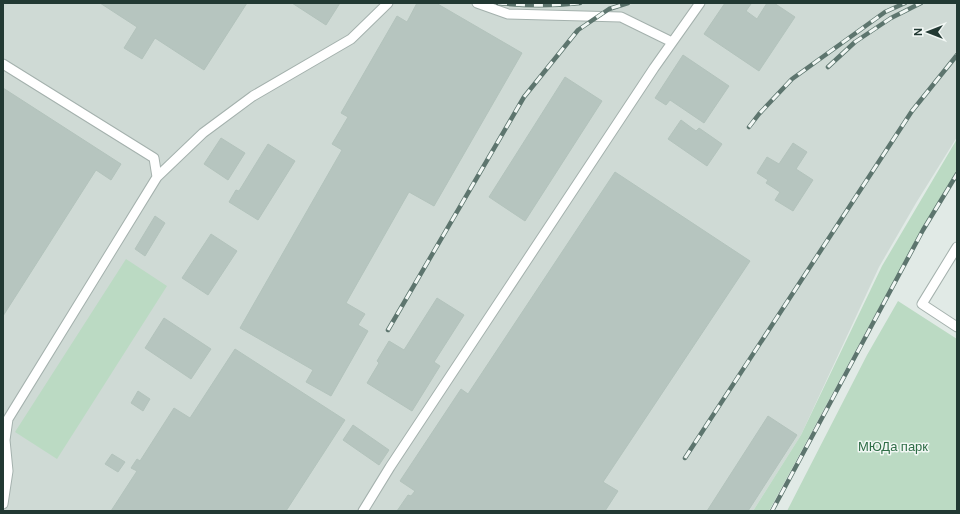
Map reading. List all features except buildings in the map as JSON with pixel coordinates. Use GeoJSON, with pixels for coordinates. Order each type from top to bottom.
{"type":"FeatureCollection","features":[{"type":"Feature","properties":{"kind":"lane"},"geometry":{"type":"LineString","coordinates":[[3,504],[8,471],[4,440],[8,419],[157,177],[203,133],[253,96],[351,39],[388,3]]}},
{"type":"Feature","properties":{"kind":"lane"},"geometry":{"type":"LineString","coordinates":[[477,3],[508,14],[621,17],[672,42]]}},
{"type":"Feature","properties":{"kind":"lane"},"geometry":{"type":"LineString","coordinates":[[363,511],[399,454],[672,42],[700,3]]}},
{"type":"Feature","properties":{"kind":"lane"},"geometry":{"type":"LineString","coordinates":[[3,64],[154,158],[157,177]]}},
{"type":"Feature","properties":{"kind":"lane"},"geometry":{"type":"LineString","coordinates":[[957,247],[922,304],[957,326]]}},
{"type":"Feature","properties":{"kind":"shaded area"},"geometry":{"type":"Polygon","coordinates":[[[3,3],[957,3],[957,137],[916,203],[879,267],[801,435],[753,511],[3,511],[3,3]]]}},
{"type":"Feature","properties":{"kind":"green space"},"geometry":{"type":"Polygon","coordinates":[[[957,139],[957,170],[870,324],[769,511],[753,511],[801,435],[882,266],[957,139]]]}},
{"type":"Feature","properties":{"kind":"green space"},"geometry":{"type":"Polygon","coordinates":[[[126,259],[167,286],[57,459],[15,432],[126,259]]]}},
{"type":"Feature","properties":{"kind":"green space","name":"МЮДа парк"},"geometry":{"type":"Polygon","coordinates":[[[898,301],[957,339],[957,511],[787,511],[867,355],[898,301]]]}},
{"type":"Feature","properties":{"kind":"railway"},"geometry":{"type":"LineString","coordinates":[[498,3],[519,5],[559,5],[580,3]]}},
{"type":"Feature","properties":{"kind":"railway"},"geometry":{"type":"LineString","coordinates":[[388,330],[524,97],[578,30],[609,9],[628,3]]}},
{"type":"Feature","properties":{"kind":"railway"},"geometry":{"type":"LineString","coordinates":[[749,127],[759,114],[792,79],[885,12],[905,3]]}},
{"type":"Feature","properties":{"kind":"railway"},"geometry":{"type":"LineString","coordinates":[[828,67],[855,42],[891,18],[921,3]]}},
{"type":"Feature","properties":{"kind":"railway"},"geometry":{"type":"LineString","coordinates":[[685,458],[912,111],[957,55]]}},
{"type":"Feature","properties":{"kind":"railway"},"geometry":{"type":"LineString","coordinates":[[772,511],[923,230],[957,174]]}}]}
